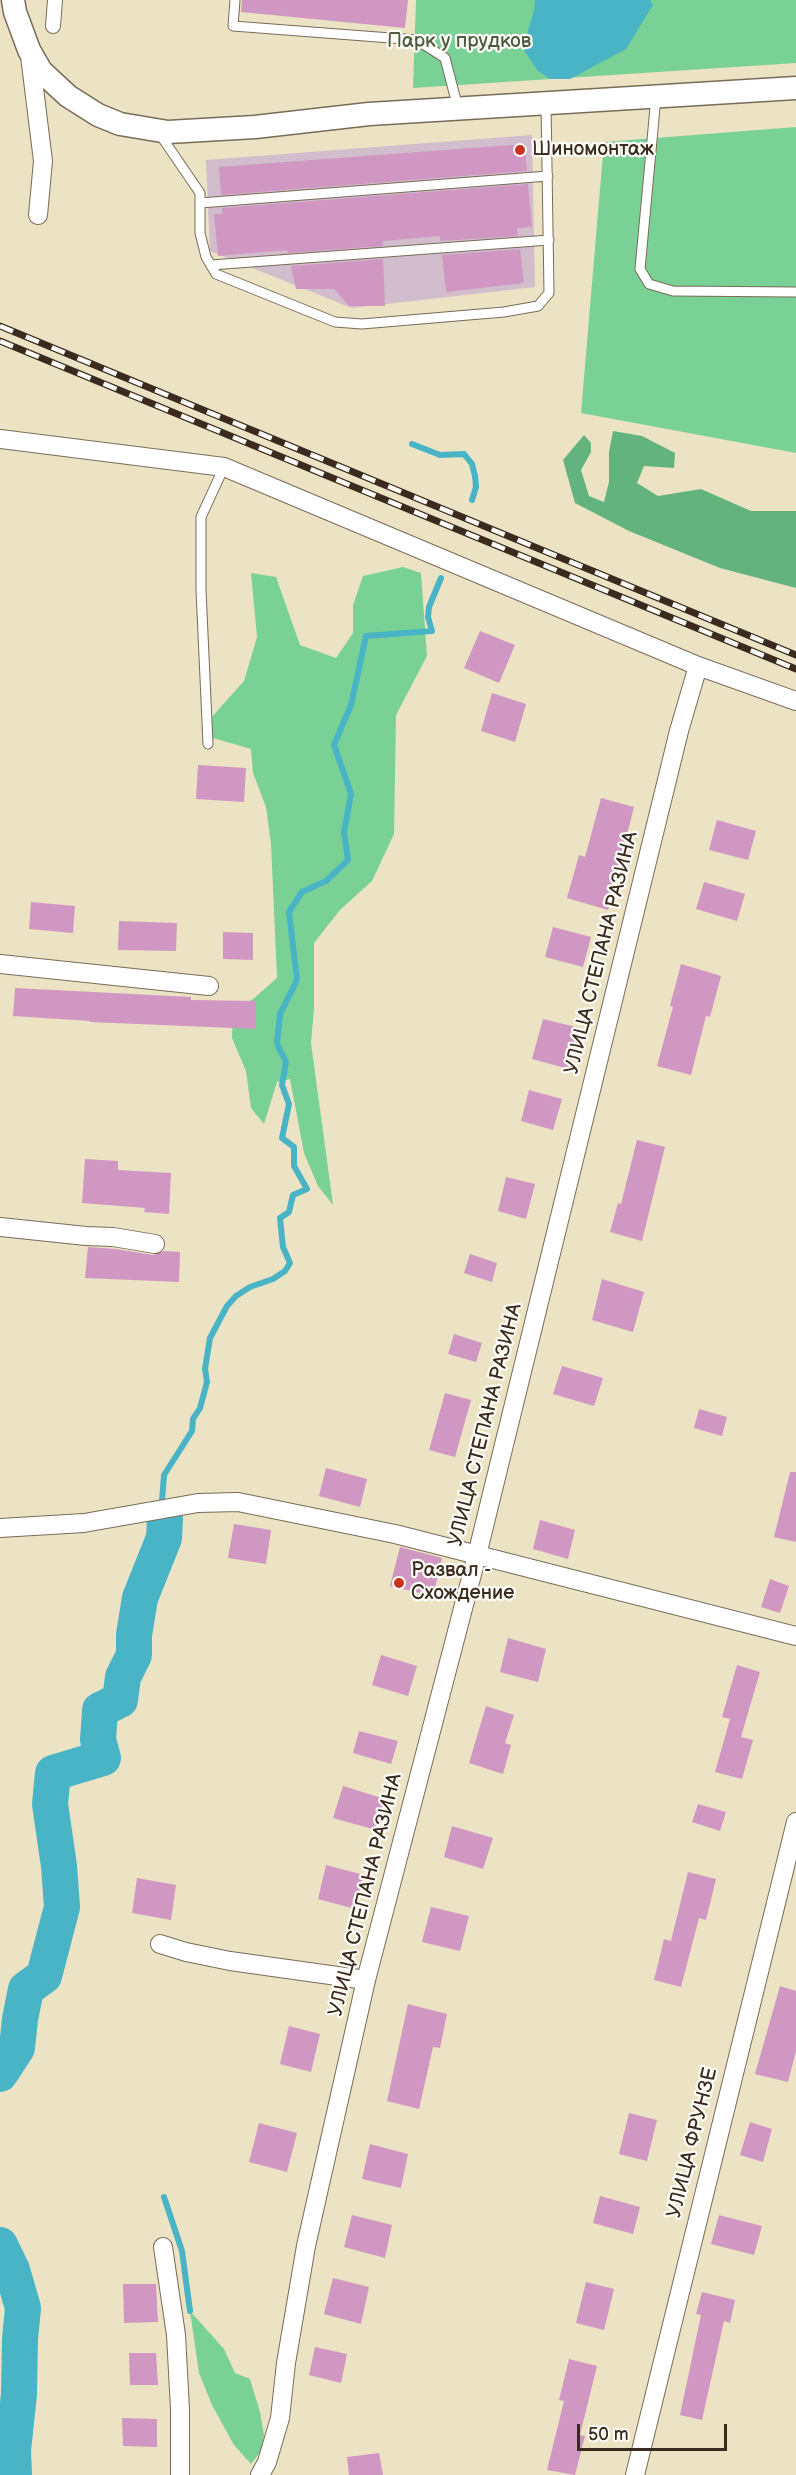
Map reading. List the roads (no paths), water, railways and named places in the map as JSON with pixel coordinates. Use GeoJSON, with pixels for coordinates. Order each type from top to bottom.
{"type":"FeatureCollection","features":[{"type":"Feature","properties":{"kind":"street"},"geometry":{"type":"LineString","coordinates":[[13,0],[29,50],[53,84],[90,110],[120,124],[158,130],[205,131],[369,114],[796,88]]}},
{"type":"Feature","properties":{"kind":"street"},"geometry":{"type":"LineString","coordinates":[[52,26],[55,0]]}},
{"type":"Feature","properties":{"kind":"street"},"geometry":{"type":"LineString","coordinates":[[29,50],[43,161],[38,215]]}},
{"type":"Feature","properties":{"kind":"street"},"geometry":{"type":"LineString","coordinates":[[0,439],[224,467],[698,666],[796,701]]}},
{"type":"Feature","properties":{"kind":"street","name":"УЛИЦА СТЕПАНА РАЗИНА"},"geometry":{"type":"LineString","coordinates":[[264,2468],[280,2418],[286,2363],[306,2246],[366,1980],[477,1555],[679,731],[698,666]]}},
{"type":"Feature","properties":{"kind":"street"},"geometry":{"type":"LineString","coordinates":[[0,964],[209,986]]}},
{"type":"Feature","properties":{"kind":"street"},"geometry":{"type":"LineString","coordinates":[[0,1227],[113,1237],[155,1244]]}},
{"type":"Feature","properties":{"kind":"street"},"geometry":{"type":"LineString","coordinates":[[0,1528],[66,1525],[198,1503],[238,1502],[372,1529],[796,1636]]}},
{"type":"Feature","properties":{"kind":"street","name":"УЛИЦА ФРУНЗЕ"},"geometry":{"type":"LineString","coordinates":[[635,2475],[796,1822]]}},
{"type":"Feature","properties":{"kind":"street"},"geometry":{"type":"LineString","coordinates":[[160,1944],[230,1960],[366,1980]]}},
{"type":"Feature","properties":{"kind":"street"},"geometry":{"type":"LineString","coordinates":[[163,2247],[176,2335],[180,2409],[180,2475]]}},
{"type":"Feature","properties":{"kind":"lane"},"geometry":{"type":"LineString","coordinates":[[235,0],[233,26],[417,40],[445,58],[459,109]]}},
{"type":"Feature","properties":{"kind":"lane"},"geometry":{"type":"LineString","coordinates":[[656,97],[639,269],[649,284],[673,291],[796,292]]}},
{"type":"Feature","properties":{"kind":"lane"},"geometry":{"type":"LineString","coordinates":[[158,130],[165,144],[178,159],[200,193],[200,233],[206,257],[216,274],[335,322],[362,324],[504,312],[538,306],[549,293],[546,104]]}},
{"type":"Feature","properties":{"kind":"lane"},"geometry":{"type":"LineString","coordinates":[[200,203],[548,176]]}},
{"type":"Feature","properties":{"kind":"lane"},"geometry":{"type":"LineString","coordinates":[[211,265],[549,240]]}},
{"type":"Feature","properties":{"kind":"lane"},"geometry":{"type":"LineString","coordinates":[[208,744],[201,590],[201,517],[224,467]]}},
{"type":"Feature","properties":{"kind":"water"},"geometry":{"type":"Polygon","coordinates":[[[535,0],[650,0],[653,5],[626,49],[570,79],[550,79],[538,71],[524,50],[535,0]]]}},
{"type":"Feature","properties":{"kind":"waterway"},"geometry":{"type":"LineString","coordinates":[[412,444],[440,455],[464,454],[472,464],[475,476],[476,487],[472,500]]}},
{"type":"Feature","properties":{"kind":"waterway"},"geometry":{"type":"LineString","coordinates":[[162,1501],[164,1475],[192,1431],[193,1419],[200,1408],[207,1382],[205,1369],[210,1338],[227,1306],[236,1296],[250,1287],[273,1279],[285,1271],[290,1263],[283,1247],[280,1218],[289,1212],[293,1195],[307,1189],[294,1166],[294,1147],[282,1138],[289,1104],[282,1085],[286,1062],[277,1044],[280,1014],[297,980],[289,912],[302,892],[326,881],[348,860],[344,832],[351,794],[334,745],[351,705],[366,636],[432,631],[428,617],[429,607],[441,578]]}},
{"type":"Feature","properties":{"kind":"waterway"},"geometry":{"type":"LineString","coordinates":[[0,2074],[17,2048],[26,1989],[44,1976],[62,1907],[50,1804],[53,1773],[103,1758],[98,1740],[100,1710],[120,1700],[123,1677],[134,1655],[134,1635],[140,1598],[164,1538],[165,1519]]}},
{"type":"Feature","properties":{"kind":"waterway"},"geometry":{"type":"LineString","coordinates":[[164,2197],[182,2251],[190,2311]]}},
{"type":"Feature","properties":{"kind":"waterway"},"geometry":{"type":"LineString","coordinates":[[0,2245],[12,2270],[23,2308],[19,2394],[13,2450],[14,2475]]}},
{"type":"Feature","properties":{"kind":"railway"},"geometry":{"type":"LineString","coordinates":[[0,326],[796,655]]}},
{"type":"Feature","properties":{"kind":"railway"},"geometry":{"type":"LineString","coordinates":[[0,341],[796,669]]}},
{"type":"Feature","properties":{"kind":"place","name":"Шиномонтаж"},"geometry":{"type":"Point","coordinates":[520,150]}},
{"type":"Feature","properties":{"kind":"place","name":"Развал - Схождение"},"geometry":{"type":"Point","coordinates":[399,1583]}},
{"type":"Feature","properties":{"kind":"park label","name":"Парк у прудков"},"geometry":{"type":"Point","coordinates":[459,42]}}]}
